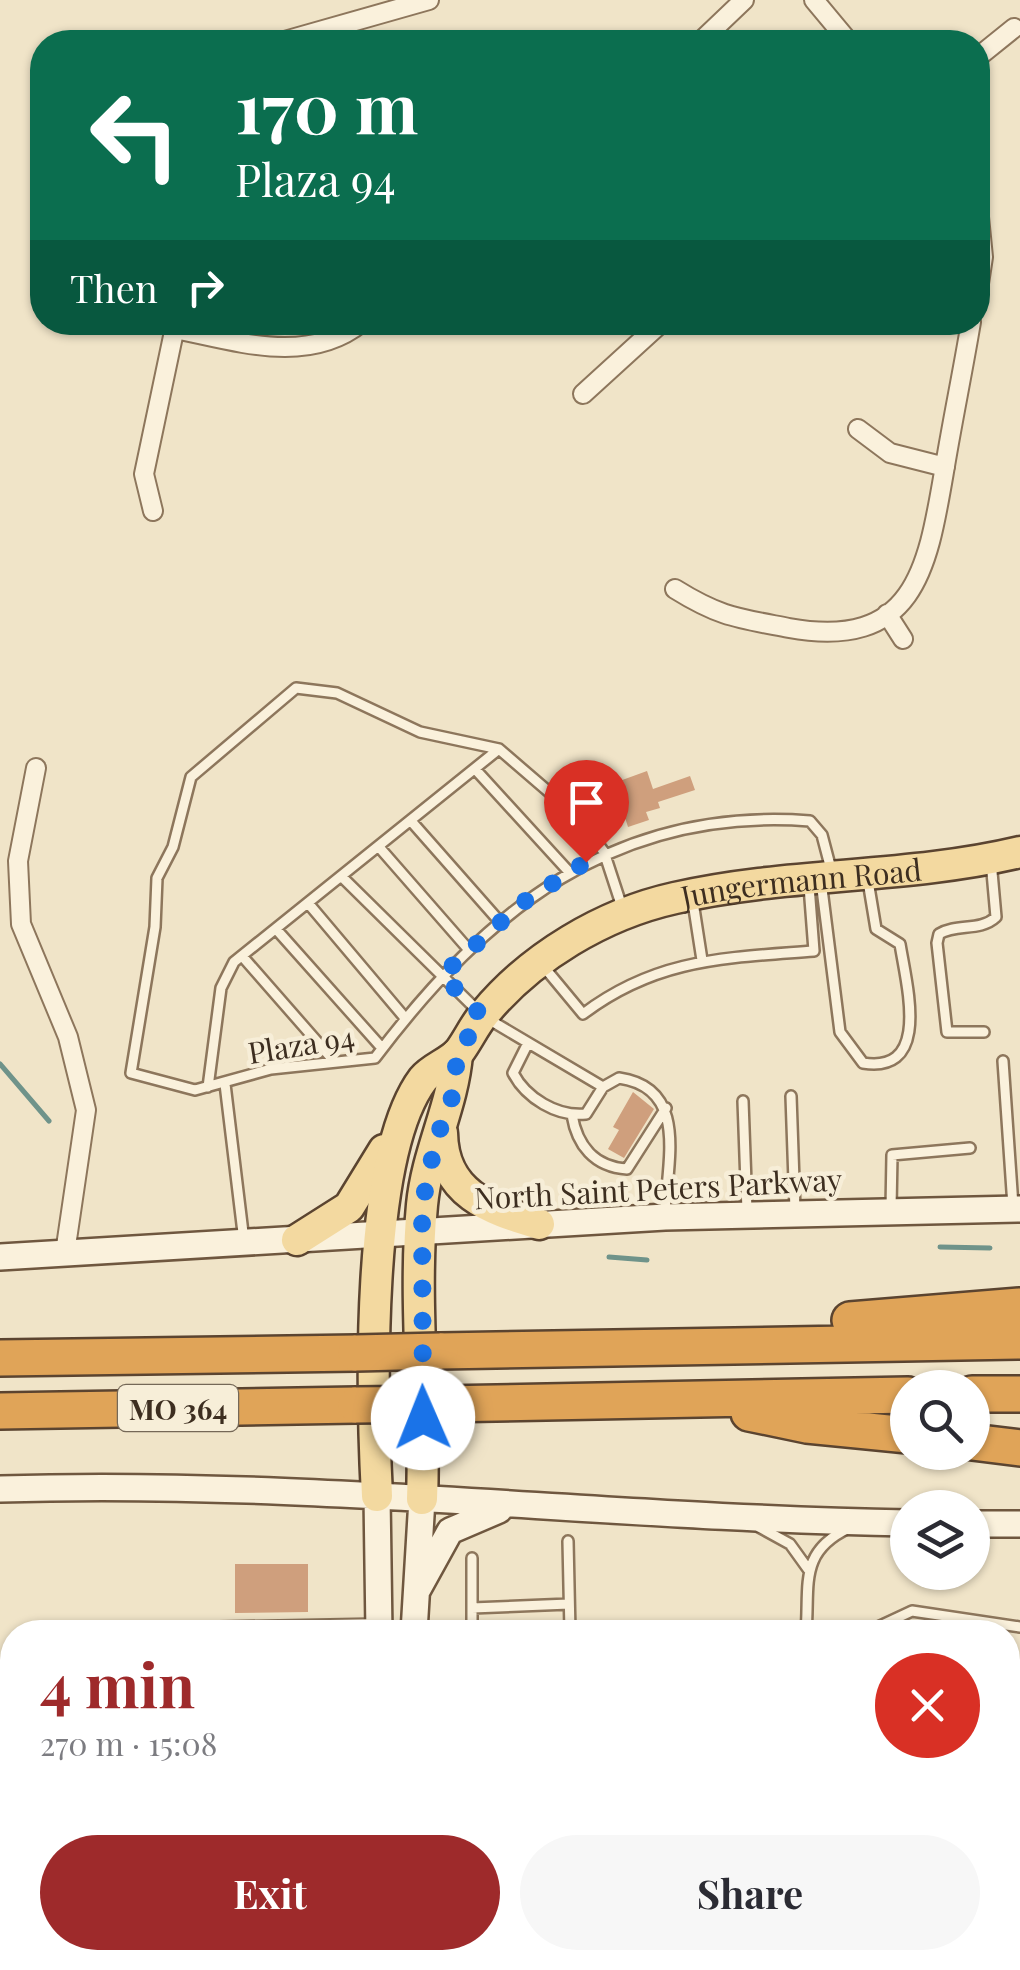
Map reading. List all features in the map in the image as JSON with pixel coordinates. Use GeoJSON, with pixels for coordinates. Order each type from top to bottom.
{"type":"FeatureCollection","features":[{"type":"Feature","properties":{"kind":"highway"},"geometry":{"type":"LineString","coordinates":[[666,1348],[816,1322],[1020,1306]]}},
{"type":"Feature","properties":{"kind":"highway","name":"MO 364"},"geometry":{"type":"LineString","coordinates":[[0,1358],[1020,1342]]}},
{"type":"Feature","properties":{"kind":"highway"},"geometry":{"type":"LineString","coordinates":[[990,1394],[1020,1394]]}},
{"type":"Feature","properties":{"kind":"highway","name":"MO 364"},"geometry":{"type":"LineString","coordinates":[[0,1411],[890,1396]]}},
{"type":"Feature","properties":{"kind":"highway"},"geometry":{"type":"LineString","coordinates":[[690,1400],[807,1425],[890,1433]]}},
{"type":"Feature","properties":{"kind":"highway"},"geometry":{"type":"LineString","coordinates":[[990,1444],[1020,1448]]}},
{"type":"Feature","properties":{"kind":"main road","name":"Jungermann Road"},"geometry":{"type":"LineString","coordinates":[[380,1620],[378,1235],[400,1133],[424,1078],[457,1054],[482,1016],[539,962],[625,914],[692,894],[1006,855]]}},
{"type":"Feature","properties":{"kind":"main road","name":"Jungermann Road"},"geometry":{"type":"LineString","coordinates":[[415,1620],[422,1499],[422,1232],[427,1172],[454,1092],[457,1054]]}},
{"type":"Feature","properties":{"kind":"main road"},"geometry":{"type":"LineString","coordinates":[[442,1122],[442,1150],[456,1184],[485,1206],[539,1224]]}},
{"type":"Feature","properties":{"kind":"main road"},"geometry":{"type":"LineString","coordinates":[[296,1240],[350,1206],[374,1161],[400,1133]]}},
{"type":"Feature","properties":{"kind":"main road","name":"North Saint Peters Parkway"},"geometry":{"type":"LineString","coordinates":[[0,1257],[665,1216],[1017,1209]]}},
{"type":"Feature","properties":{"kind":"main road"},"geometry":{"type":"LineString","coordinates":[[0,1489],[160,1486],[890,1522]]}},
{"type":"Feature","properties":{"kind":"main road"},"geometry":{"type":"LineString","coordinates":[[418,1589],[450,1531],[512,1505]]}},
{"type":"Feature","properties":{"kind":"main road"},"geometry":{"type":"LineString","coordinates":[[990,1524],[1020,1524]]}},
{"type":"Feature","properties":{"kind":"street"},"geometry":{"type":"LineString","coordinates":[[316,30],[428,0]]}},
{"type":"Feature","properties":{"kind":"street"},"geometry":{"type":"LineString","coordinates":[[713,30],[744,0]]}},
{"type":"Feature","properties":{"kind":"street"},"geometry":{"type":"LineString","coordinates":[[814,0],[840,30]]}},
{"type":"Feature","properties":{"kind":"street"},"geometry":{"type":"LineString","coordinates":[[990,48],[1014,28]]}},
{"type":"Feature","properties":{"kind":"street"},"geometry":{"type":"LineString","coordinates":[[153,511],[144,474],[173,335]]}},
{"type":"Feature","properties":{"kind":"street"},"geometry":{"type":"LineString","coordinates":[[212,335],[240,342],[308,348],[335,335]]}},
{"type":"Feature","properties":{"kind":"street"},"geometry":{"type":"LineString","coordinates":[[582,394],[648,335]]}},
{"type":"Feature","properties":{"kind":"street"},"geometry":{"type":"LineString","coordinates":[[675,588],[716,614],[820,634],[853,631],[899,606],[927,562],[970,335]]}},
{"type":"Feature","properties":{"kind":"street"},"geometry":{"type":"LineString","coordinates":[[858,429],[890,452],[945,467]]}},
{"type":"Feature","properties":{"kind":"street"},"geometry":{"type":"LineString","coordinates":[[887,614],[904,638]]}},
{"type":"Feature","properties":{"kind":"street"},"geometry":{"type":"LineString","coordinates":[[36,768],[18,860],[21,924],[68,1037],[86,1110],[65,1254]]}},
{"type":"Feature","properties":{"kind":"lane","name":"Plaza 94"},"geometry":{"type":"LineString","coordinates":[[498,749],[420,732],[336,693],[296,688],[191,777],[173,846],[157,878],[156,927],[131,1074],[195,1090],[270,1069],[375,1058],[442,975],[500,922],[604,852],[724,824],[810,820],[822,835],[821,879]]}},
{"type":"Feature","properties":{"kind":"lane"},"geometry":{"type":"LineString","coordinates":[[208,1087],[220,988],[242,956],[498,749],[578,816],[604,852],[625,914]]}},
{"type":"Feature","properties":{"kind":"lane"},"geometry":{"type":"LineString","coordinates":[[474,768],[570,873]]}},
{"type":"Feature","properties":{"kind":"lane"},"geometry":{"type":"LineString","coordinates":[[412,821],[500,922]]}},
{"type":"Feature","properties":{"kind":"lane"},"geometry":{"type":"LineString","coordinates":[[380,847],[469,950]]}},
{"type":"Feature","properties":{"kind":"lane"},"geometry":{"type":"LineString","coordinates":[[984,1032],[947,1032],[939,934],[947,929],[988,925],[996,917],[1006,855]]}},
{"type":"Feature","properties":{"kind":"lane"},"geometry":{"type":"LineString","coordinates":[[821,879],[840,1032],[862,1063],[878,1066],[898,1060],[909,1047],[910,1026],[900,944],[876,930],[867,874]]}},
{"type":"Feature","properties":{"kind":"lane"},"geometry":{"type":"LineString","coordinates":[[342,877],[482,1016],[603,1088]]}},
{"type":"Feature","properties":{"kind":"lane"},"geometry":{"type":"LineString","coordinates":[[539,962],[583,1014],[648,976],[702,960],[814,951],[821,879]]}},
{"type":"Feature","properties":{"kind":"lane"},"geometry":{"type":"LineString","coordinates":[[692,894],[702,960]]}},
{"type":"Feature","properties":{"kind":"lane"},"geometry":{"type":"LineString","coordinates":[[308,903],[405,1018]]}},
{"type":"Feature","properties":{"kind":"lane"},"geometry":{"type":"LineString","coordinates":[[276,929],[382,1048]]}},
{"type":"Feature","properties":{"kind":"lane"},"geometry":{"type":"LineString","coordinates":[[242,956],[334,1062]]}},
{"type":"Feature","properties":{"kind":"lane"},"geometry":{"type":"LineString","coordinates":[[528,1042],[513,1073],[522,1090],[572,1115],[586,1114],[603,1088],[620,1078],[657,1092],[666,1108],[665,1216]]}},
{"type":"Feature","properties":{"kind":"lane"},"geometry":{"type":"LineString","coordinates":[[1003,1061],[1017,1209]]}},
{"type":"Feature","properties":{"kind":"lane"},"geometry":{"type":"LineString","coordinates":[[224,1084],[245,1244]]}},
{"type":"Feature","properties":{"kind":"lane"},"geometry":{"type":"LineString","coordinates":[[791,1096],[795,1213]]}},
{"type":"Feature","properties":{"kind":"lane"},"geometry":{"type":"LineString","coordinates":[[743,1101],[748,1214]]}},
{"type":"Feature","properties":{"kind":"lane"},"geometry":{"type":"LineString","coordinates":[[572,1115],[584,1149],[605,1164],[627,1168],[666,1108]]}},
{"type":"Feature","properties":{"kind":"lane"},"geometry":{"type":"LineString","coordinates":[[892,1211],[892,1155],[970,1148]]}},
{"type":"Feature","properties":{"kind":"lane"},"geometry":{"type":"LineString","coordinates":[[734,1516],[790,1544],[808,1569]]}},
{"type":"Feature","properties":{"kind":"lane"},"geometry":{"type":"LineString","coordinates":[[806,1620],[808,1569],[815,1552],[826,1540],[865,1521]]}},
{"type":"Feature","properties":{"kind":"lane"},"geometry":{"type":"LineString","coordinates":[[568,1541],[570,1620]]}},
{"type":"Feature","properties":{"kind":"lane"},"geometry":{"type":"LineString","coordinates":[[472,1558],[472,1620]]}},
{"type":"Feature","properties":{"kind":"lane"},"geometry":{"type":"LineString","coordinates":[[472,1608],[569,1604]]}},
{"type":"Feature","properties":{"kind":"lane"},"geometry":{"type":"LineString","coordinates":[[892,1620],[912,1611],[973,1620]]}},
{"type":"Feature","properties":{"kind":"building"},"geometry":{"type":"Polygon","coordinates":[[[647,771],[653,789],[690,776],[695,790],[658,802],[660,808],[646,812],[649,820],[628,827],[614,783],[647,771]]]}},
{"type":"Feature","properties":{"kind":"building"},"geometry":{"type":"Polygon","coordinates":[[[633,1092],[654,1109],[624,1158],[608,1149],[619,1130],[613,1127],[633,1092]]]}},
{"type":"Feature","properties":{"kind":"building"},"geometry":{"type":"Polygon","coordinates":[[[235,1564],[308,1564],[308,1612],[235,1613],[235,1564]]]}},
{"type":"Feature","properties":{"kind":"waterway"},"geometry":{"type":"LineString","coordinates":[[0,1064],[49,1121]]}},
{"type":"Feature","properties":{"kind":"waterway"},"geometry":{"type":"LineString","coordinates":[[940,1247],[990,1248]]}},
{"type":"Feature","properties":{"kind":"waterway"},"geometry":{"type":"LineString","coordinates":[[609,1257],[647,1260]]}},
{"type":"Feature","properties":{"kind":"route"},"geometry":{"type":"LineString","coordinates":[[423,1418],[422,1205],[436,1140],[454,1092],[457,1054],[482,1016],[442,975],[522,903],[586,862]]}}]}
